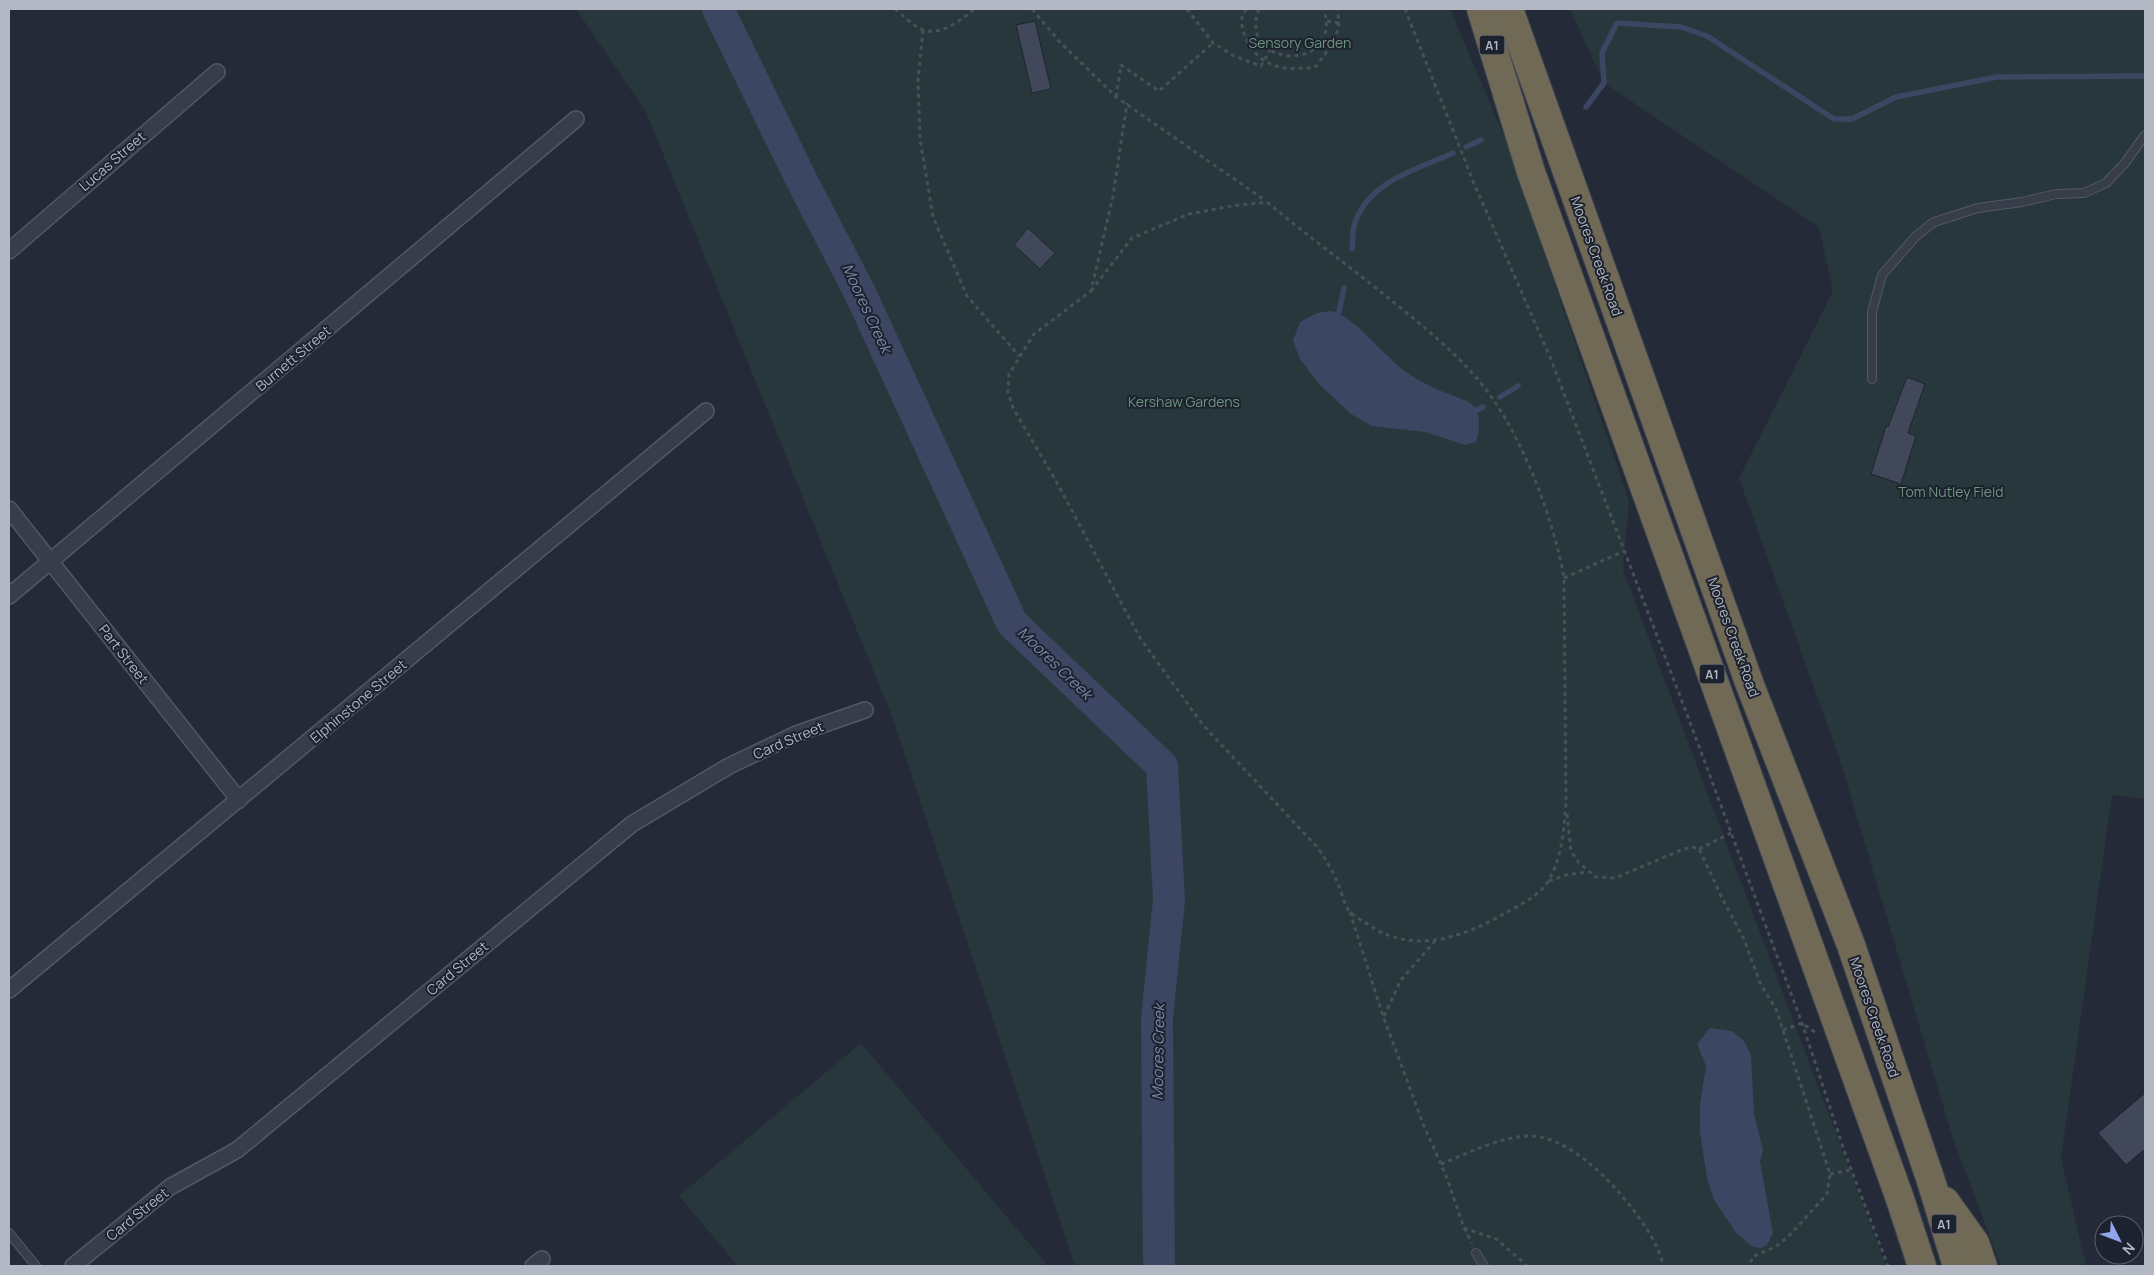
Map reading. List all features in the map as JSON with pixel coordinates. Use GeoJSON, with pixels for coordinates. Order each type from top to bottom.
{"type":"FeatureCollection","features":[{"type":"Feature","properties":{"kind":"highway","name":"A1"},"geometry":{"type":"LineString","coordinates":[[1481,9],[1531,172],[1899,1196],[1922,1266]]}},
{"type":"Feature","properties":{"kind":"highway","name":"Moores Creek Road"},"geometry":{"type":"LineString","coordinates":[[1509,9],[1750,684],[1851,946],[1931,1181],[1957,1266]]}},
{"type":"Feature","properties":{"kind":"highway"},"geometry":{"type":"LineString","coordinates":[[1931,1181],[1975,1242],[1983,1266]]}},
{"type":"Feature","properties":{"kind":"street","name":"Lucas Street"},"geometry":{"type":"LineString","coordinates":[[9,251],[217,72]]}},
{"type":"Feature","properties":{"kind":"street","name":"Burnett Street"},"geometry":{"type":"LineString","coordinates":[[9,596],[576,119]]}},
{"type":"Feature","properties":{"kind":"street","name":"Elphinstone Street"},"geometry":{"type":"LineString","coordinates":[[9,990],[706,411]]}},
{"type":"Feature","properties":{"kind":"street","name":"Part Street"},"geometry":{"type":"LineString","coordinates":[[9,509],[239,800]]}},
{"type":"Feature","properties":{"kind":"street","name":"Card Street"},"geometry":{"type":"LineString","coordinates":[[73,1266],[170,1187],[237,1150],[632,824],[729,766],[796,734],[865,710]]}},
{"type":"Feature","properties":{"kind":"lane"},"geometry":{"type":"LineString","coordinates":[[1872,378],[1872,312],[1882,275],[1916,236],[1934,222],[1978,208],[2022,202],[2056,194],[2084,193],[2091,190],[2106,183],[2125,163],[2145,134]]}},
{"type":"Feature","properties":{"kind":"lane"},"geometry":{"type":"LineString","coordinates":[[9,1233],[36,1266]]}},
{"type":"Feature","properties":{"kind":"lane"},"geometry":{"type":"LineString","coordinates":[[1476,1253],[1484,1266]]}},
{"type":"Feature","properties":{"kind":"path"},"geometry":{"type":"LineString","coordinates":[[895,9],[923,30],[936,31],[948,28],[975,9]]}},
{"type":"Feature","properties":{"kind":"path"},"geometry":{"type":"LineString","coordinates":[[1032,9],[1059,41],[1116,97],[1267,202],[1381,292],[1438,339],[1461,362],[1493,400],[1524,456],[1539,493],[1558,548],[1564,578],[1566,803],[1571,851],[1587,872],[1596,877],[1614,878],[1681,850],[1692,847],[1699,849],[1730,833]]}},
{"type":"Feature","properties":{"kind":"path"},"geometry":{"type":"LineString","coordinates":[[1187,9],[1213,43],[1234,56],[1261,66],[1270,50]]}},
{"type":"Feature","properties":{"kind":"path"},"geometry":{"type":"LineString","coordinates":[[1246,9],[1241,20],[1250,45],[1264,61],[1287,70],[1315,67],[1332,46],[1339,23],[1337,9]]}},
{"type":"Feature","properties":{"kind":"path"},"geometry":{"type":"LineString","coordinates":[[1259,9],[1256,26],[1263,44],[1279,55],[1290,57],[1301,56],[1312,51],[1320,43],[1327,21],[1324,9]]}},
{"type":"Feature","properties":{"kind":"path"},"geometry":{"type":"LineString","coordinates":[[1405,9],[1473,181],[1550,357],[1802,1023],[1851,1170],[1888,1266]]}},
{"type":"Feature","properties":{"kind":"path"},"geometry":{"type":"LineString","coordinates":[[1327,21],[1339,23]]}},
{"type":"Feature","properties":{"kind":"path"},"geometry":{"type":"LineString","coordinates":[[923,30],[918,80],[920,139],[933,217],[967,296],[1019,356]]}},
{"type":"Feature","properties":{"kind":"path"},"geometry":{"type":"LineString","coordinates":[[1116,97],[1120,64],[1159,91],[1213,43]]}},
{"type":"Feature","properties":{"kind":"path"},"geometry":{"type":"LineString","coordinates":[[1090,291],[1113,196],[1127,103]]}},
{"type":"Feature","properties":{"kind":"path"},"geometry":{"type":"LineString","coordinates":[[1267,202],[1189,214],[1132,238],[1090,291],[1034,334],[1009,374],[1008,392],[1013,408],[1065,498],[1118,601],[1140,638],[1203,725],[1318,848],[1330,866],[1350,912],[1383,1016],[1424,1126],[1441,1164],[1464,1228],[1476,1253]]}},
{"type":"Feature","properties":{"kind":"path"},"geometry":{"type":"LineString","coordinates":[[1564,578],[1624,551]]}},
{"type":"Feature","properties":{"kind":"path"},"geometry":{"type":"LineString","coordinates":[[1350,912],[1374,929],[1389,936],[1415,941],[1436,941],[1463,933],[1502,916],[1527,901],[1548,881],[1558,858],[1566,803]]}},
{"type":"Feature","properties":{"kind":"path"},"geometry":{"type":"LineString","coordinates":[[1699,849],[1743,937],[1761,985],[1776,1009],[1830,1174],[1828,1194],[1788,1237],[1775,1247],[1752,1257],[1750,1266]]}},
{"type":"Feature","properties":{"kind":"path"},"geometry":{"type":"LineString","coordinates":[[1548,881],[1566,875],[1587,872]]}},
{"type":"Feature","properties":{"kind":"path"},"geometry":{"type":"LineString","coordinates":[[1383,1016],[1402,980],[1436,941]]}},
{"type":"Feature","properties":{"kind":"path"},"geometry":{"type":"LineString","coordinates":[[1783,1030],[1802,1023]]}},
{"type":"Feature","properties":{"kind":"path"},"geometry":{"type":"LineString","coordinates":[[1441,1164],[1508,1139],[1532,1136],[1557,1141],[1581,1156],[1604,1176],[1635,1214],[1656,1245],[1664,1266]]}},
{"type":"Feature","properties":{"kind":"path"},"geometry":{"type":"LineString","coordinates":[[1830,1174],[1851,1170]]}},
{"type":"Feature","properties":{"kind":"path"},"geometry":{"type":"LineString","coordinates":[[1464,1228],[1496,1239],[1526,1266]]}},
{"type":"Feature","properties":{"kind":"green space","name":"Kershaw Gardens"},"geometry":{"type":"Polygon","coordinates":[[[576,9],[1450,9],[1504,136],[1629,501],[1623,570],[1886,1266],[1075,1266],[893,719],[646,112],[576,9]]]}},
{"type":"Feature","properties":{"kind":"green space","name":"Tom Nutley Field"},"geometry":{"type":"Polygon","coordinates":[[[1570,9],[2145,9],[2145,799],[2112,795],[2061,1158],[2086,1266],[2001,1266],[1953,1139],[1840,760],[1739,478],[1833,291],[1819,227],[1604,83],[1570,9]]]}},
{"type":"Feature","properties":{"kind":"green space"},"geometry":{"type":"Polygon","coordinates":[[[861,1043],[1048,1266],[738,1266],[679,1196],[861,1043]]]}},
{"type":"Feature","properties":{"kind":"water"},"geometry":{"type":"Polygon","coordinates":[[[1331,311],[1349,320],[1410,375],[1431,387],[1470,403],[1477,411],[1479,421],[1476,442],[1465,445],[1425,432],[1372,426],[1351,414],[1319,384],[1300,359],[1293,341],[1300,322],[1317,313],[1331,311]]]}},
{"type":"Feature","properties":{"kind":"water"},"geometry":{"type":"Polygon","coordinates":[[[1710,1028],[1732,1031],[1744,1041],[1751,1055],[1754,1114],[1763,1150],[1760,1161],[1773,1233],[1767,1245],[1761,1248],[1753,1247],[1737,1234],[1714,1200],[1707,1178],[1700,1132],[1700,1104],[1706,1066],[1697,1044],[1710,1028]]]}},
{"type":"Feature","properties":{"kind":"building"},"geometry":{"type":"Polygon","coordinates":[[[1035,21],[1051,89],[1032,93],[1016,25],[1035,21]]]}},
{"type":"Feature","properties":{"kind":"building"},"geometry":{"type":"Polygon","coordinates":[[[1028,228],[1055,253],[1040,269],[1014,245],[1028,228]]]}},
{"type":"Feature","properties":{"kind":"building"},"geometry":{"type":"Polygon","coordinates":[[[1907,377],[1925,384],[1908,433],[1916,436],[1901,484],[1871,474],[1886,426],[1888,427],[1907,377]]]}},
{"type":"Feature","properties":{"kind":"building"},"geometry":{"type":"Polygon","coordinates":[[[2145,1093],[2145,1149],[2126,1165],[2098,1133],[2145,1093]]]}},
{"type":"Feature","properties":{"kind":"waterway","name":"Moores Creek"},"geometry":{"type":"LineString","coordinates":[[718,9],[802,181],[860,293],[1012,623],[1162,766],[1169,900],[1157,1019],[1159,1266]]}},
{"type":"Feature","properties":{"kind":"waterway"},"geometry":{"type":"LineString","coordinates":[[1586,107],[1604,83],[1602,53],[1617,23],[1681,27],[1707,36],[1834,119],[1852,119],[1896,97],[1997,77],[2145,76]]}},
{"type":"Feature","properties":{"kind":"waterway"},"geometry":{"type":"LineString","coordinates":[[1466,147],[1481,140]]}},
{"type":"Feature","properties":{"kind":"waterway"},"geometry":{"type":"LineString","coordinates":[[1352,249],[1354,226],[1360,211],[1369,198],[1394,179],[1453,153]]}},
{"type":"Feature","properties":{"kind":"waterway"},"geometry":{"type":"LineString","coordinates":[[1339,312],[1344,288]]}},
{"type":"Feature","properties":{"kind":"waterway"},"geometry":{"type":"LineString","coordinates":[[1500,397],[1518,386]]}},
{"type":"Feature","properties":{"kind":"waterway"},"geometry":{"type":"LineString","coordinates":[[1475,411],[1483,407]]}},
{"type":"Feature","properties":{"kind":"park label","name":"Sensory Garden"},"geometry":{"type":"Point","coordinates":[1300,42]}}]}
